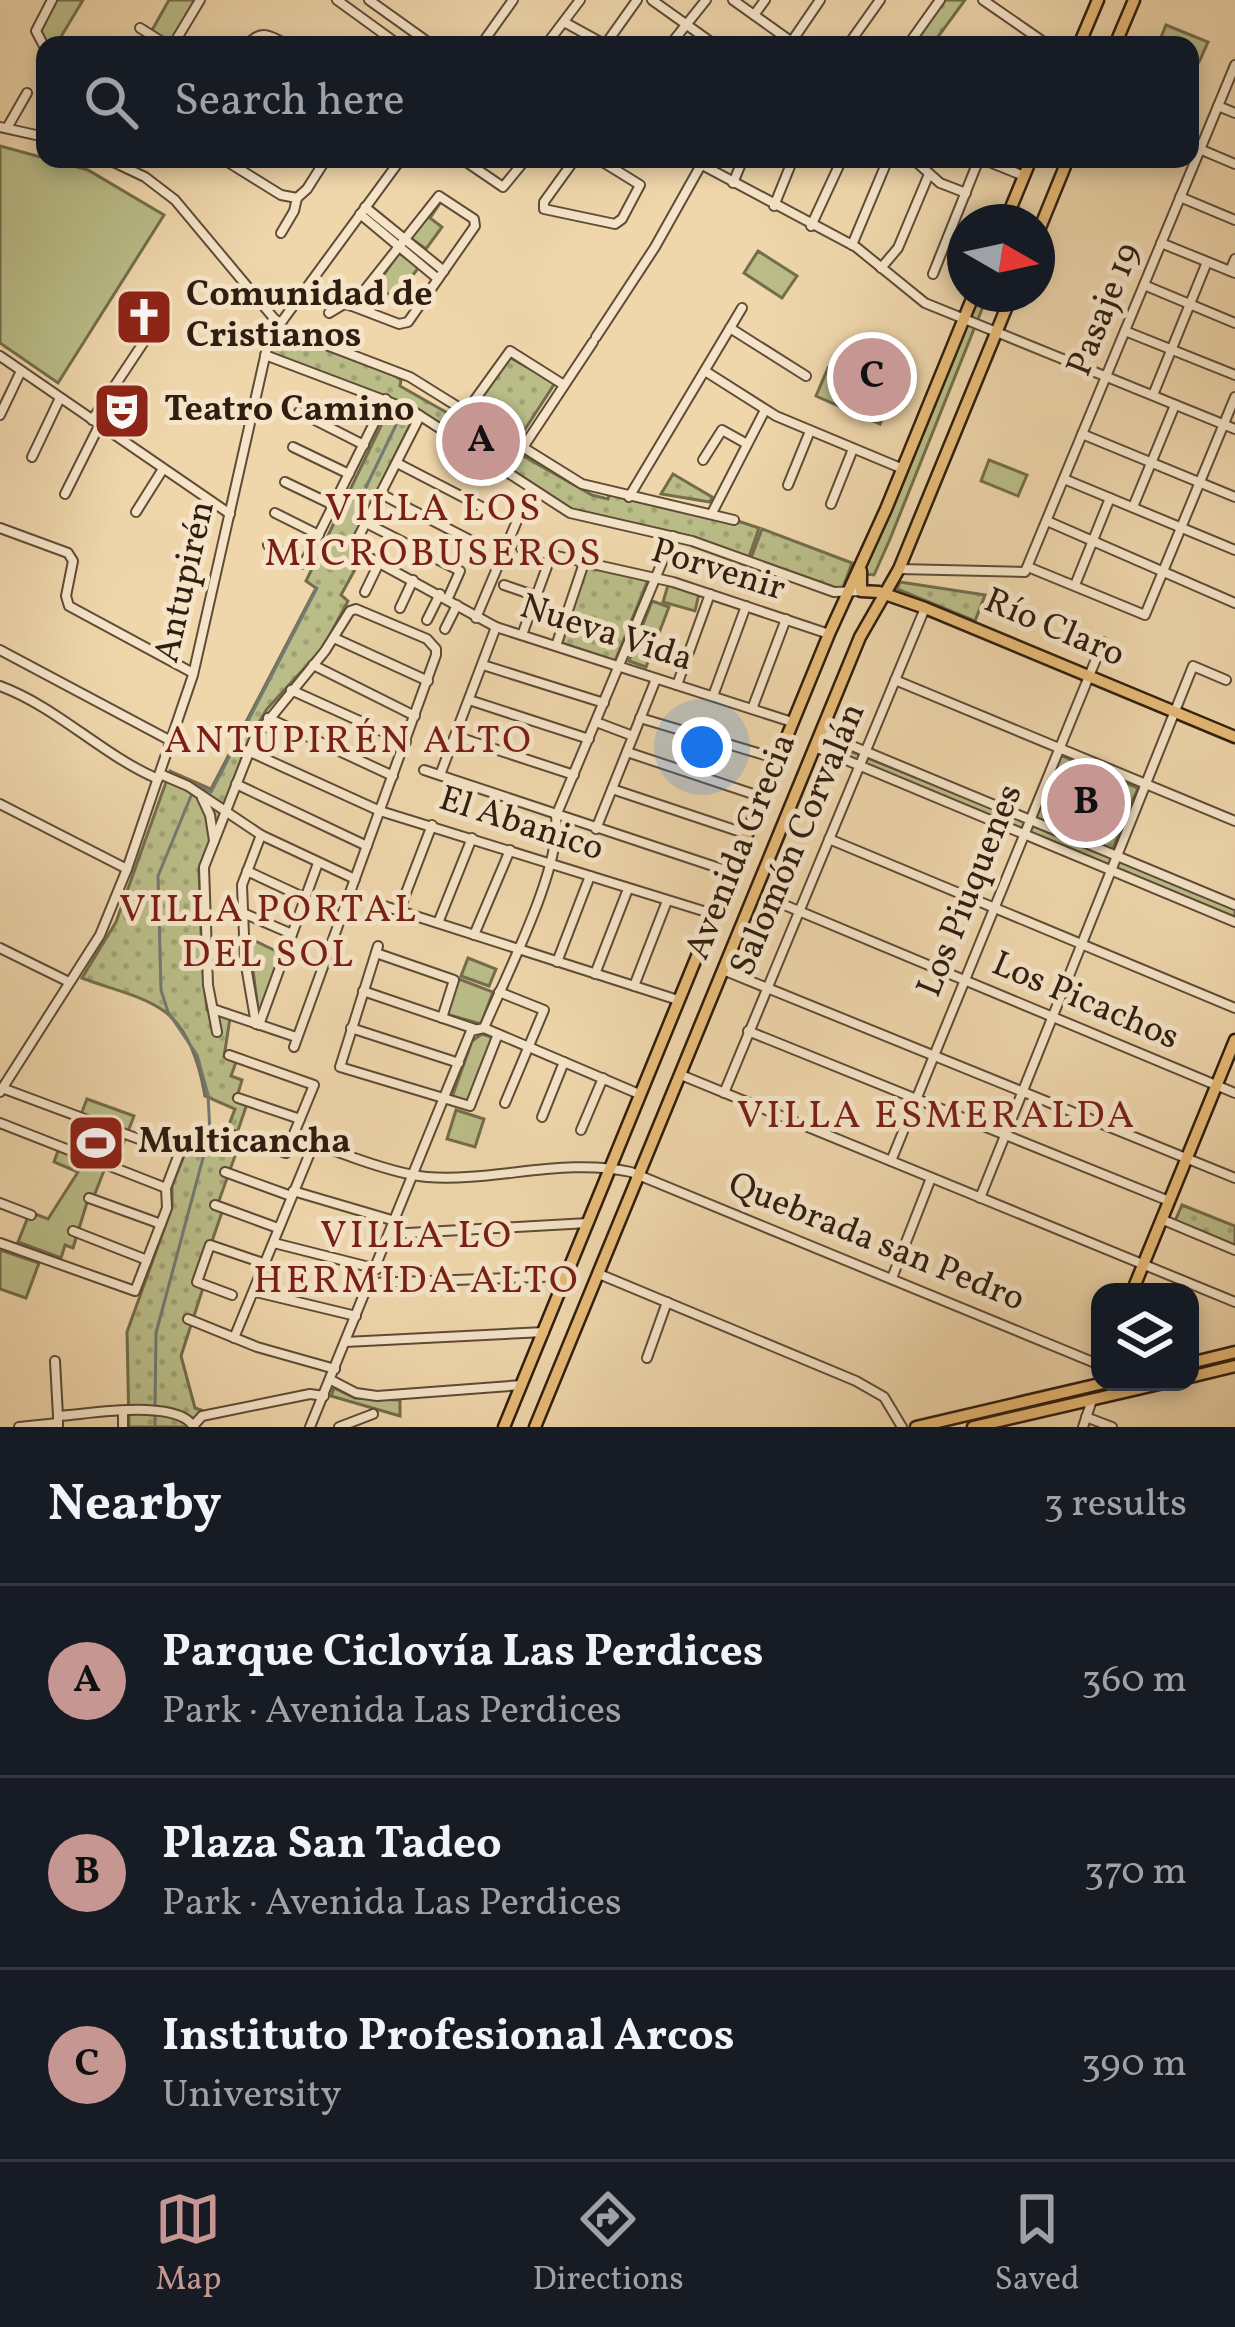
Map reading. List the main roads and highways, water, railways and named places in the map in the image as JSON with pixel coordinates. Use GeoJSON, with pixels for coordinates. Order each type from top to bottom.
{"type":"FeatureCollection","features":[{"type":"Feature","properties":{"kind":"main road"},"geometry":{"type":"LineString","coordinates":[[1083,36],[1098,0]]}},
{"type":"Feature","properties":{"kind":"main road"},"geometry":{"type":"LineString","coordinates":[[1119,36],[1134,0]]}},
{"type":"Feature","properties":{"kind":"main road"},"geometry":{"type":"LineString","coordinates":[[1012,204],[1027,168]]}},
{"type":"Feature","properties":{"kind":"main road"},"geometry":{"type":"LineString","coordinates":[[1050,204],[1065,168]]}},
{"type":"Feature","properties":{"kind":"main road","name":"Avenida Grecia"},"geometry":{"type":"LineString","coordinates":[[504,1427],[792,722],[966,312]]}},
{"type":"Feature","properties":{"kind":"main road","name":"Avenida Grecia"},"geometry":{"type":"LineString","coordinates":[[535,1427],[635,1173],[681,1075],[860,637],[899,569],[1005,312]]}},
{"type":"Feature","properties":{"kind":"main road","name":"Río Claro"},"geometry":{"type":"LineString","coordinates":[[868,548],[861,591],[925,608],[1235,737]]}},
{"type":"Feature","properties":{"kind":"main road"},"geometry":{"type":"LineString","coordinates":[[1136,1283],[1235,1040]]}},
{"type":"Feature","properties":{"kind":"main road"},"geometry":{"type":"LineString","coordinates":[[1199,1361],[1235,1352]]}},
{"type":"Feature","properties":{"kind":"main road"},"geometry":{"type":"LineString","coordinates":[[1199,1375],[1235,1366]]}},
{"type":"Feature","properties":{"kind":"main road"},"geometry":{"type":"LineString","coordinates":[[916,1427],[1091,1379]]}},
{"type":"Feature","properties":{"kind":"main road"},"geometry":{"type":"LineString","coordinates":[[1092,1400],[1095,1391]]}},
{"type":"Feature","properties":{"kind":"main road"},"geometry":{"type":"LineString","coordinates":[[973,1427],[1130,1391]]}},
{"type":"Feature","properties":{"kind":"waterway"},"geometry":{"type":"LineString","coordinates":[[366,487],[396,425]]}},
{"type":"Feature","properties":{"kind":"waterway"},"geometry":{"type":"LineString","coordinates":[[196,785],[211,792],[317,588]]}},
{"type":"Feature","properties":{"kind":"waterway"},"geometry":{"type":"LineString","coordinates":[[155,1405],[156,1333],[210,1132],[208,1095],[197,1055],[168,1012],[161,990],[158,876],[191,796]]}},
{"type":"Feature","properties":{"kind":"waterway"},"geometry":{"type":"LineString","coordinates":[[155,1416],[155,1427]]}},
{"type":"Feature","properties":{"kind":"place","name":"Comunidad de Cristianos"},"geometry":{"type":"Point","coordinates":[144,317]}},
{"type":"Feature","properties":{"kind":"place","name":"Instituto Profesional Arcos"},"geometry":{"type":"Point","coordinates":[872,377]}},
{"type":"Feature","properties":{"kind":"place","name":"Teatro Camino"},"geometry":{"type":"Point","coordinates":[122,411]}},
{"type":"Feature","properties":{"kind":"place","name":"Parque Ciclovía Las Perdices"},"geometry":{"type":"Point","coordinates":[481,441]}},
{"type":"Feature","properties":{"kind":"place","name":"Plaza San Tadeo"},"geometry":{"type":"Point","coordinates":[1086,803]}},
{"type":"Feature","properties":{"kind":"place","name":"Multicancha"},"geometry":{"type":"Point","coordinates":[96,1143]}},
{"type":"Feature","properties":{"kind":"district","name":"VILLA LOS MICROBUSEROS"},"geometry":{"type":"Point","coordinates":[434,532]}},
{"type":"Feature","properties":{"kind":"district","name":"ANTUPIRÉN ALTO"},"geometry":{"type":"Point","coordinates":[349,742]}},
{"type":"Feature","properties":{"kind":"district","name":"VILLA PORTAL DEL SOL"},"geometry":{"type":"Point","coordinates":[269,934]}},
{"type":"Feature","properties":{"kind":"district","name":"VILLA ESMERALDA"},"geometry":{"type":"Point","coordinates":[937,1117]}},
{"type":"Feature","properties":{"kind":"district","name":"VILLA LO HERMIDA ALTO"},"geometry":{"type":"Point","coordinates":[417,1260]}}]}
